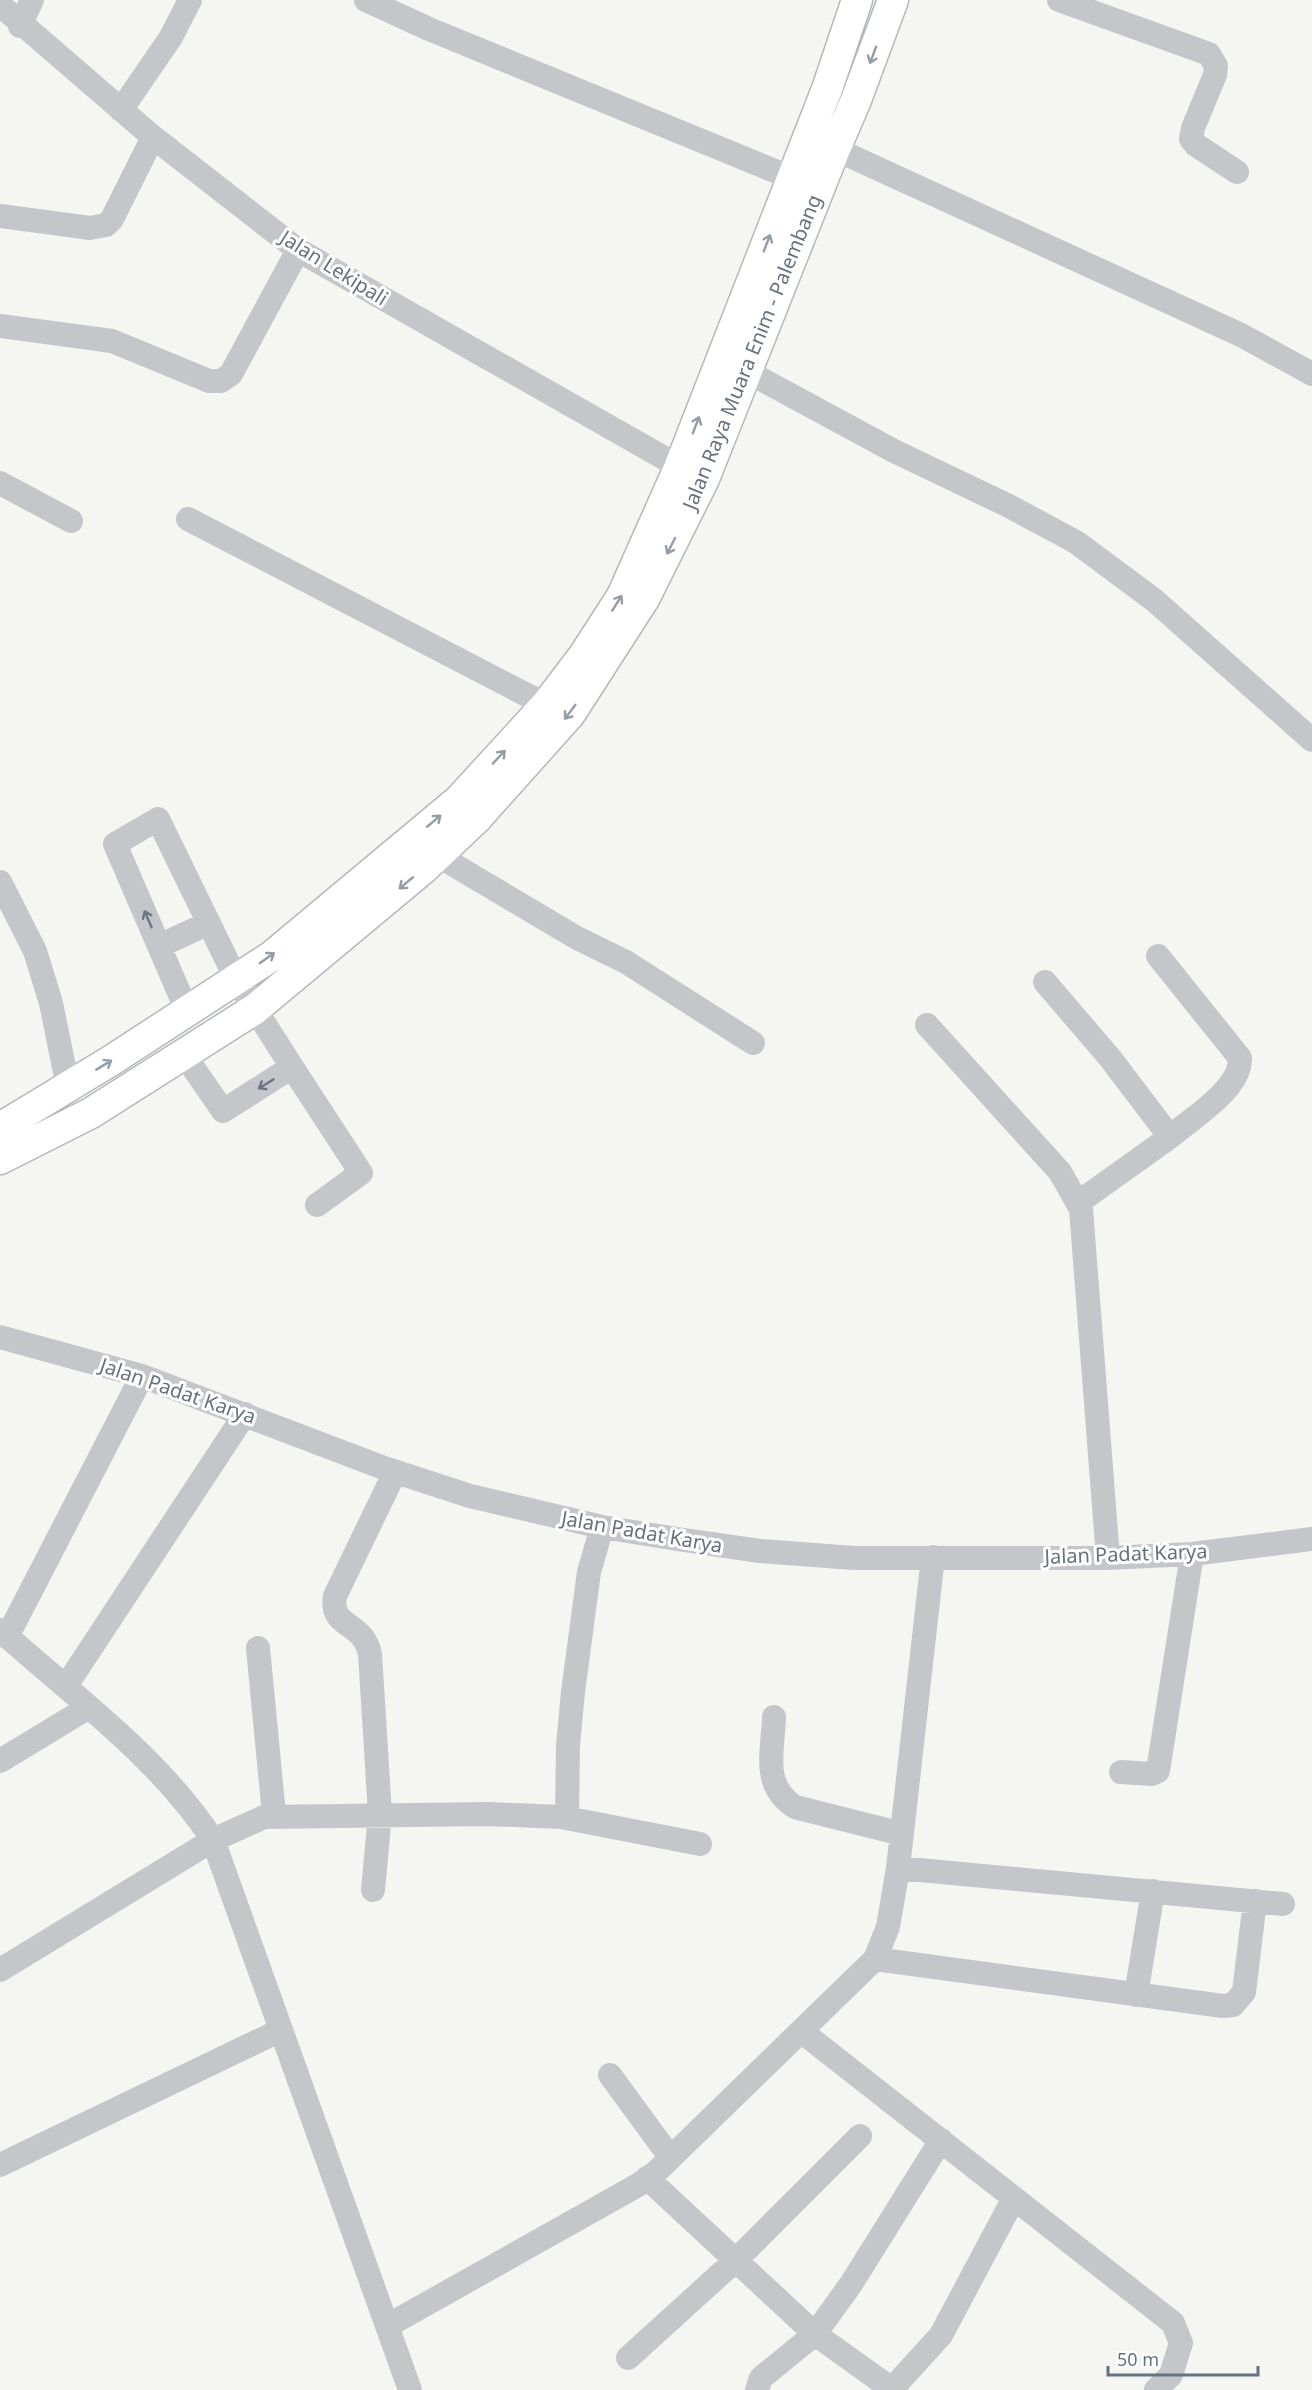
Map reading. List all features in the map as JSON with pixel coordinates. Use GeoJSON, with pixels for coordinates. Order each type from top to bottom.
{"type":"FeatureCollection","features":[{"type":"Feature","properties":{"kind":"main road","name":"Jalan Raya Muara Enim - Palembang"},"geometry":{"type":"LineString","coordinates":[[0,1160],[91,1113],[255,1009],[437,855],[477,818],[570,714],[644,599],[692,474],[792,178],[858,0]]}},
{"type":"Feature","properties":{"kind":"main road","name":"Jalan Raya Muara Enim - Palembang"},"geometry":{"type":"LineString","coordinates":[[3,1119],[68,1087],[272,956],[459,800],[546,705],[584,655],[622,596],[748,372],[835,148],[856,100],[893,0]]}},
{"type":"Feature","properties":{"kind":"street"},"geometry":{"type":"LineString","coordinates":[[20,26],[32,0]]}},
{"type":"Feature","properties":{"kind":"street"},"geometry":{"type":"LineString","coordinates":[[121,110],[171,36],[190,0]]}},
{"type":"Feature","properties":{"kind":"street"},"geometry":{"type":"LineString","coordinates":[[366,0],[429,29],[792,178]]}},
{"type":"Feature","properties":{"kind":"street"},"geometry":{"type":"LineString","coordinates":[[1059,0],[1209,54],[1216,66],[1215,75],[1193,128],[1191,139],[1196,145],[1237,172]]}},
{"type":"Feature","properties":{"kind":"street","name":"Jalan Lekipali"},"geometry":{"type":"LineString","coordinates":[[0,5],[20,26],[153,137],[298,250],[692,474]]}},
{"type":"Feature","properties":{"kind":"street"},"geometry":{"type":"LineString","coordinates":[[0,216],[90,228],[106,225],[112,219],[153,137]]}},
{"type":"Feature","properties":{"kind":"street"},"geometry":{"type":"LineString","coordinates":[[835,148],[1231,330],[1312,374]]}},
{"type":"Feature","properties":{"kind":"street"},"geometry":{"type":"LineString","coordinates":[[0,326],[112,341],[198,377],[221,381],[231,374],[298,250]]}},
{"type":"Feature","properties":{"kind":"street"},"geometry":{"type":"LineString","coordinates":[[748,372],[894,451],[1009,506],[1076,542],[1154,600],[1312,740]]}},
{"type":"Feature","properties":{"kind":"street"},"geometry":{"type":"LineString","coordinates":[[0,483],[71,521]]}},
{"type":"Feature","properties":{"kind":"street"},"geometry":{"type":"LineString","coordinates":[[188,519],[546,705]]}},
{"type":"Feature","properties":{"kind":"street"},"geometry":{"type":"LineString","coordinates":[[187,1011],[115,844],[158,819],[236,979],[361,1173],[316,1205]]}},
{"type":"Feature","properties":{"kind":"street"},"geometry":{"type":"LineString","coordinates":[[437,855],[577,938],[626,962],[753,1042]]}},
{"type":"Feature","properties":{"kind":"street"},"geometry":{"type":"LineString","coordinates":[[0,882],[35,951],[51,1003],[68,1087]]}},
{"type":"Feature","properties":{"kind":"street"},"geometry":{"type":"LineString","coordinates":[[159,946],[209,923]]}},
{"type":"Feature","properties":{"kind":"street"},"geometry":{"type":"LineString","coordinates":[[1079,1202],[1170,1137],[1233,1084],[1241,1068],[1240,1058],[1158,956]]}},
{"type":"Feature","properties":{"kind":"street"},"geometry":{"type":"LineString","coordinates":[[1045,982],[1110,1058],[1170,1137]]}},
{"type":"Feature","properties":{"kind":"street"},"geometry":{"type":"LineString","coordinates":[[927,1025],[1060,1172],[1079,1202],[1084,1216],[1108,1558]]}},
{"type":"Feature","properties":{"kind":"street"},"geometry":{"type":"LineString","coordinates":[[183,1053],[223,1112],[292,1067]]}},
{"type":"Feature","properties":{"kind":"street","name":"Jalan Padat Karya"},"geometry":{"type":"LineString","coordinates":[[0,1337],[142,1376],[395,1472],[470,1496],[602,1527],[809,1556],[1108,1558],[1192,1554],[1312,1539]]}},
{"type":"Feature","properties":{"kind":"street"},"geometry":{"type":"LineString","coordinates":[[142,1376],[4,1633],[66,1686],[170,1782],[213,1840],[410,2390]]}},
{"type":"Feature","properties":{"kind":"street"},"geometry":{"type":"LineString","coordinates":[[66,1686],[245,1414]]}},
{"type":"Feature","properties":{"kind":"street"},"geometry":{"type":"LineString","coordinates":[[373,1890],[380,1814],[367,1642],[363,1635],[338,1618],[333,1608],[335,1596],[395,1472]]}},
{"type":"Feature","properties":{"kind":"street"},"geometry":{"type":"LineString","coordinates":[[567,1818],[572,1702],[589,1572],[602,1527]]}},
{"type":"Feature","properties":{"kind":"street"},"geometry":{"type":"LineString","coordinates":[[1121,1772],[1152,1774],[1158,1771],[1192,1554]]}},
{"type":"Feature","properties":{"kind":"street"},"geometry":{"type":"LineString","coordinates":[[387,2326],[647,2178],[875,1959],[888,1927],[898,1868],[933,1557]]}},
{"type":"Feature","properties":{"kind":"street"},"geometry":{"type":"LineString","coordinates":[[258,1648],[274,1815]]}},
{"type":"Feature","properties":{"kind":"street"},"geometry":{"type":"LineString","coordinates":[[0,1761],[89,1707]]}},
{"type":"Feature","properties":{"kind":"street"},"geometry":{"type":"LineString","coordinates":[[774,1717],[772,1782],[781,1798],[795,1807],[902,1834]]}},
{"type":"Feature","properties":{"kind":"street"},"geometry":{"type":"LineString","coordinates":[[0,1970],[213,1840],[256,1820],[274,1815],[488,1814],[567,1818],[700,1844]]}},
{"type":"Feature","properties":{"kind":"street"},"geometry":{"type":"LineString","coordinates":[[898,1868],[1283,1904]]}},
{"type":"Feature","properties":{"kind":"street"},"geometry":{"type":"LineString","coordinates":[[1136,1995],[1153,1892]]}},
{"type":"Feature","properties":{"kind":"street"},"geometry":{"type":"LineString","coordinates":[[875,1959],[1136,1995],[1223,2006],[1233,2005],[1240,2000],[1244,1992],[1255,1901]]}},
{"type":"Feature","properties":{"kind":"street"},"geometry":{"type":"LineString","coordinates":[[0,2164],[281,2030]]}},
{"type":"Feature","properties":{"kind":"street"},"geometry":{"type":"LineString","coordinates":[[801,2031],[1173,2323],[1181,2343],[1171,2375],[1156,2390]]}},
{"type":"Feature","properties":{"kind":"street"},"geometry":{"type":"LineString","coordinates":[[610,2075],[670,2157]]}},
{"type":"Feature","properties":{"kind":"street"},"geometry":{"type":"LineString","coordinates":[[628,2358],[737,2259],[860,2136]]}},
{"type":"Feature","properties":{"kind":"street"},"geometry":{"type":"LineString","coordinates":[[757,2390],[761,2378],[815,2334],[851,2284],[941,2140]]}},
{"type":"Feature","properties":{"kind":"street"},"geometry":{"type":"LineString","coordinates":[[647,2178],[737,2259],[815,2334],[892,2389],[941,2335],[1014,2198]]}}]}
